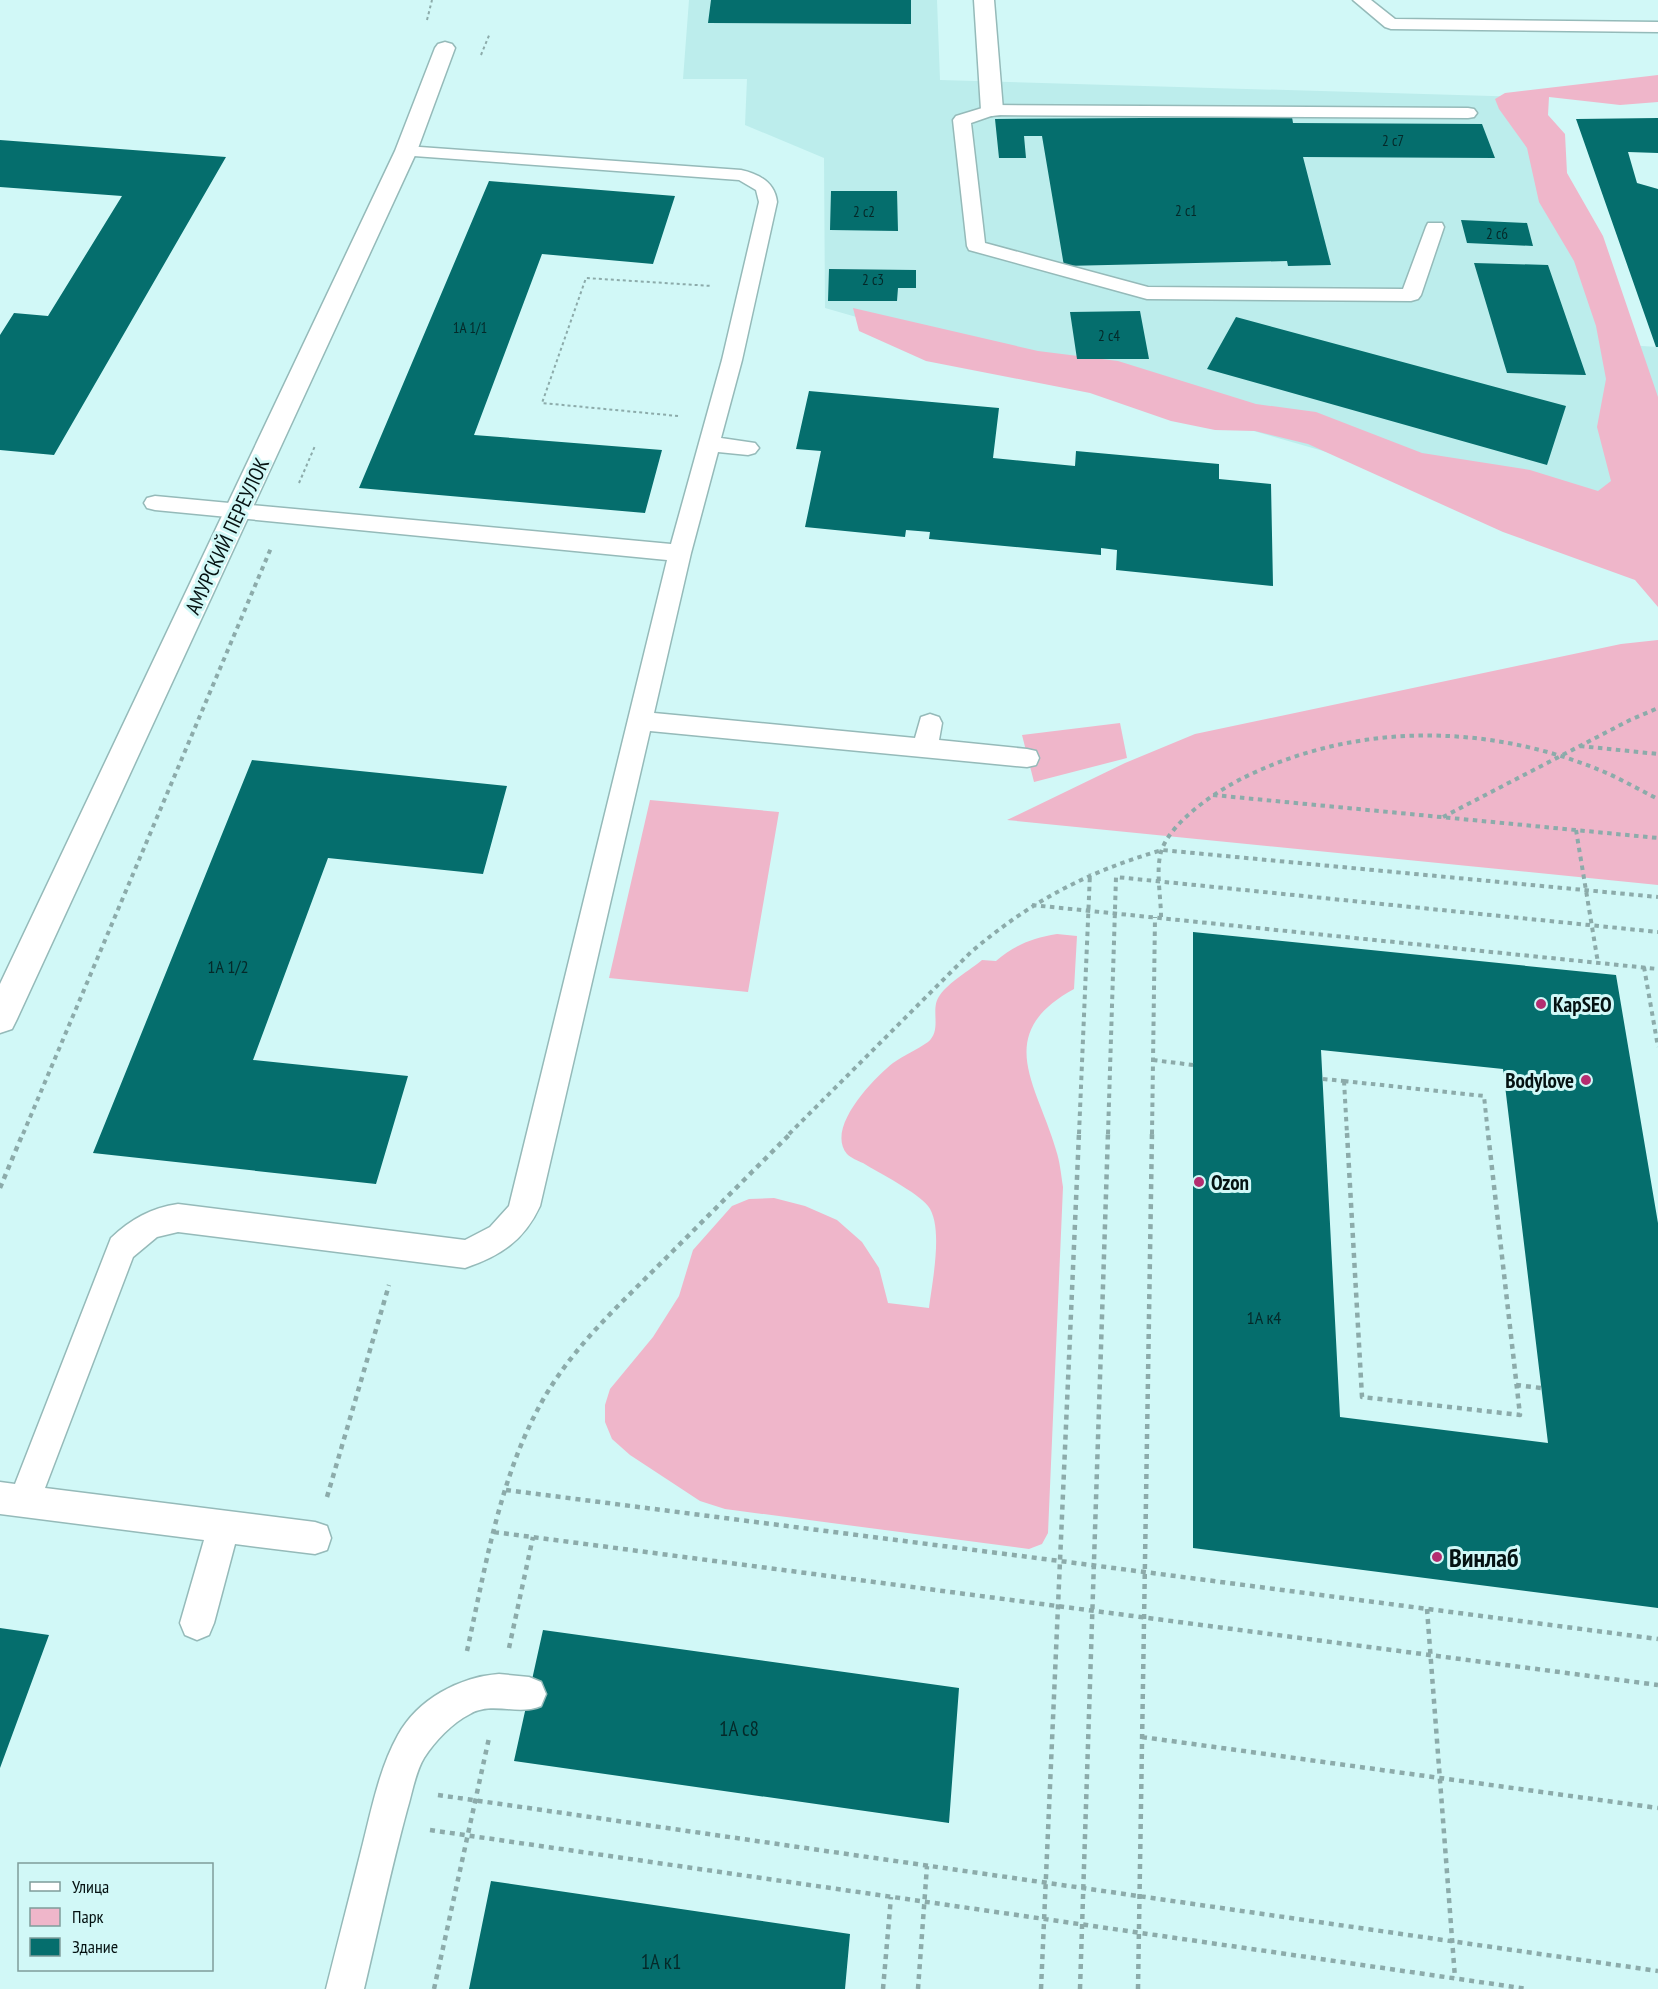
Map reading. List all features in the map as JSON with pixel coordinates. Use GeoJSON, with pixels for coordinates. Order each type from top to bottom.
{"type":"FeatureCollection","features":[{"type":"Feature","properties":{"kind":"street"},"geometry":{"type":"LineString","coordinates":[[984,0],[992,110]]}},
{"type":"Feature","properties":{"kind":"street","name":"АМУРСКИЙ ПЕРЕУЛОК"},"geometry":{"type":"LineString","coordinates":[[0,1019],[406,151],[445,48]]}},
{"type":"Feature","properties":{"kind":"lane"},"geometry":{"type":"LineString","coordinates":[[1361,0],[1391,24],[1658,27]]}},
{"type":"Feature","properties":{"kind":"lane"},"geometry":{"type":"LineString","coordinates":[[1435,227],[1411,295],[1147,293],[976,246],[962,120],[992,110],[1468,113]]}},
{"type":"Feature","properties":{"kind":"lane"},"geometry":{"type":"LineString","coordinates":[[315,1538],[12,1500],[122,1248],[138,1231],[158,1220],[178,1218],[465,1254],[487,1247],[517,1222],[528,1195],[680,554],[716,420],[768,202],[768,194],[764,186],[741,175],[406,151]]}},
{"type":"Feature","properties":{"kind":"lane"},"geometry":{"type":"LineString","coordinates":[[709,444],[748,448]]}},
{"type":"Feature","properties":{"kind":"lane"},"geometry":{"type":"LineString","coordinates":[[155,503],[680,554]]}},
{"type":"Feature","properties":{"kind":"lane"},"geometry":{"type":"LineString","coordinates":[[640,721],[1027,758]]}},
{"type":"Feature","properties":{"kind":"lane"},"geometry":{"type":"LineString","coordinates":[[927,748],[930,723]]}},
{"type":"Feature","properties":{"kind":"lane"},"geometry":{"type":"LineString","coordinates":[[197,1623],[224,1526]]}},
{"type":"Feature","properties":{"kind":"lane"},"geometry":{"type":"LineString","coordinates":[[345,1989],[403,1763],[411,1746],[429,1724],[456,1702],[477,1693],[514,1693]]}},
{"type":"Feature","properties":{"kind":"path"},"geometry":{"type":"LineString","coordinates":[[477,66],[490,33]]}},
{"type":"Feature","properties":{"kind":"path"},"geometry":{"type":"LineString","coordinates":[[716,420],[542,403],[586,278],[748,289]]}},
{"type":"Feature","properties":{"kind":"path"},"geometry":{"type":"LineString","coordinates":[[0,1188],[318,439]]}},
{"type":"Feature","properties":{"kind":"path"},"geometry":{"type":"LineString","coordinates":[[1443,817],[1579,746],[1658,708]]}},
{"type":"Feature","properties":{"kind":"path"},"geometry":{"type":"LineString","coordinates":[[1138,1989],[1153,1060],[1162,850],[1184,820],[1212,795],[1249,773],[1298,752],[1353,740],[1420,735],[1476,739],[1562,755],[1604,771],[1658,799]]}},
{"type":"Feature","properties":{"kind":"path"},"geometry":{"type":"LineString","coordinates":[[1579,746],[1658,754]]}},
{"type":"Feature","properties":{"kind":"path"},"geometry":{"type":"LineString","coordinates":[[1212,795],[1658,838]]}},
{"type":"Feature","properties":{"kind":"path"},"geometry":{"type":"LineString","coordinates":[[1576,830],[1598,963]]}},
{"type":"Feature","properties":{"kind":"path"},"geometry":{"type":"LineString","coordinates":[[456,1702],[494,1532],[506,1490],[526,1434],[549,1390],[592,1332],[971,952],[1030,904],[1090,873],[1126,859],[1162,850],[1658,897]]}},
{"type":"Feature","properties":{"kind":"path"},"geometry":{"type":"LineString","coordinates":[[1041,1989],[1090,873]]}},
{"type":"Feature","properties":{"kind":"path"},"geometry":{"type":"LineString","coordinates":[[1080,1989],[1116,877],[1658,932]]}},
{"type":"Feature","properties":{"kind":"path"},"geometry":{"type":"LineString","coordinates":[[1030,904],[1658,969]]}},
{"type":"Feature","properties":{"kind":"path"},"geometry":{"type":"LineString","coordinates":[[1644,967],[1658,1047]]}},
{"type":"Feature","properties":{"kind":"path"},"geometry":{"type":"LineString","coordinates":[[1153,1060],[1193,1065]]}},
{"type":"Feature","properties":{"kind":"path"},"geometry":{"type":"LineString","coordinates":[[1323,1079],[1344,1081],[1484,1096],[1520,1415],[1362,1397],[1344,1081]]}},
{"type":"Feature","properties":{"kind":"path"},"geometry":{"type":"LineString","coordinates":[[315,1538],[378,1322]]}},
{"type":"Feature","properties":{"kind":"path"},"geometry":{"type":"LineString","coordinates":[[1516,1385],[1541,1388]]}},
{"type":"Feature","properties":{"kind":"path"},"geometry":{"type":"LineString","coordinates":[[506,1490],[1658,1639]]}},
{"type":"Feature","properties":{"kind":"path"},"geometry":{"type":"LineString","coordinates":[[494,1532],[1658,1685]]}},
{"type":"Feature","properties":{"kind":"path"},"geometry":{"type":"LineString","coordinates":[[434,1989],[476,1800],[514,1693],[533,1537]]}},
{"type":"Feature","properties":{"kind":"path"},"geometry":{"type":"LineString","coordinates":[[1427,1609],[1455,1978]]}},
{"type":"Feature","properties":{"kind":"path"},"geometry":{"type":"LineString","coordinates":[[1142,1737],[1658,1808]]}},
{"type":"Feature","properties":{"kind":"path"},"geometry":{"type":"LineString","coordinates":[[434,1803],[435,1794],[1658,1971]]}},
{"type":"Feature","properties":{"kind":"path"},"geometry":{"type":"LineString","coordinates":[[428,1830],[429,1821]]}},
{"type":"Feature","properties":{"kind":"path"},"geometry":{"type":"LineString","coordinates":[[468,1836],[1528,1989]]}},
{"type":"Feature","properties":{"kind":"path"},"geometry":{"type":"LineString","coordinates":[[918,1989],[927,1866]]}},
{"type":"Feature","properties":{"kind":"path"},"geometry":{"type":"LineString","coordinates":[[883,1989],[891,1897]]}},
{"type":"Feature","properties":{"kind":"shaded area"},"geometry":{"type":"Polygon","coordinates":[[[689,0],[937,0],[940,80],[1526,97],[1611,344],[1658,347],[1658,547],[825,308],[824,158],[745,125],[747,79],[683,79],[689,0]]]}},
{"type":"Feature","properties":{"kind":"green space"},"geometry":{"type":"Polygon","coordinates":[[[1658,75],[1658,102],[1620,105],[1549,97],[1548,115],[1565,134],[1567,173],[1603,236],[1658,397],[1658,607],[1635,580],[1503,532],[1308,444],[1255,431],[1215,430],[1171,421],[1090,393],[926,361],[859,331],[853,308],[1038,351],[1118,361],[1256,404],[1316,412],[1422,453],[1530,470],[1598,491],[1611,481],[1597,427],[1606,379],[1596,326],[1574,261],[1539,202],[1527,148],[1499,109],[1495,99],[1505,93],[1658,75]]]}},
{"type":"Feature","properties":{"kind":"green space"},"geometry":{"type":"Polygon","coordinates":[[[1658,640],[1658,885],[1007,820],[1125,763],[1195,734],[1621,644],[1658,640]]]}},
{"type":"Feature","properties":{"kind":"green space"},"geometry":{"type":"Polygon","coordinates":[[[1120,723],[1127,758],[1034,782],[1022,735],[1120,723]]]}},
{"type":"Feature","properties":{"kind":"green space"},"geometry":{"type":"Polygon","coordinates":[[[650,800],[779,812],[748,992],[609,978],[650,800]]]}},
{"type":"Feature","properties":{"kind":"green space"},"geometry":{"type":"Polygon","coordinates":[[[1057,934],[1077,936],[1074,989],[1049,1006],[1034,1024],[1027,1042],[1027,1062],[1057,1155],[1063,1187],[1048,1533],[1042,1544],[1029,1549],[725,1509],[700,1501],[630,1455],[612,1439],[605,1422],[605,1405],[610,1389],[653,1337],[679,1296],[693,1250],[732,1206],[749,1199],[774,1198],[805,1206],[837,1220],[862,1242],[879,1268],[888,1303],[929,1308],[936,1255],[933,1215],[928,1206],[915,1195],[847,1154],[842,1143],[842,1131],[855,1104],[875,1080],[893,1063],[924,1045],[932,1037],[935,1031],[937,1001],[948,986],[982,960],[996,961],[1024,943],[1057,934]]]}},
{"type":"Feature","properties":{"kind":"building"},"geometry":{"type":"Polygon","coordinates":[[[711,0],[911,0],[911,24],[708,23],[711,0]]]}},
{"type":"Feature","properties":{"kind":"building"},"geometry":{"type":"Polygon","coordinates":[[[1292,117],[1293,123],[1482,124],[1495,158],[1303,157],[1331,265],[1288,266],[1287,261],[1064,266],[1042,136],[1024,136],[1026,158],[999,158],[995,119],[1292,117]]]}},
{"type":"Feature","properties":{"kind":"building"},"geometry":{"type":"Polygon","coordinates":[[[1658,118],[1658,153],[1628,152],[1637,183],[1658,189],[1658,347],[1656,347],[1576,119],[1658,118]]]}},
{"type":"Feature","properties":{"kind":"building"},"geometry":{"type":"Polygon","coordinates":[[[0,140],[226,157],[54,455],[0,450],[0,335],[14,313],[48,316],[122,196],[0,187],[0,140]]]}},
{"type":"Feature","properties":{"kind":"building"},"geometry":{"type":"Polygon","coordinates":[[[489,181],[675,196],[653,264],[542,254],[474,435],[662,450],[645,513],[359,488],[489,181]]]}},
{"type":"Feature","properties":{"kind":"building"},"geometry":{"type":"Polygon","coordinates":[[[831,191],[897,191],[898,231],[830,230],[831,191]]]}},
{"type":"Feature","properties":{"kind":"building"},"geometry":{"type":"Polygon","coordinates":[[[1461,220],[1527,223],[1533,246],[1467,243],[1461,220]]]}},
{"type":"Feature","properties":{"kind":"building"},"geometry":{"type":"Polygon","coordinates":[[[1474,263],[1548,265],[1586,375],[1507,373],[1474,263]]]}},
{"type":"Feature","properties":{"kind":"building"},"geometry":{"type":"Polygon","coordinates":[[[829,269],[916,270],[916,288],[898,288],[897,301],[828,301],[829,269]]]}},
{"type":"Feature","properties":{"kind":"building"},"geometry":{"type":"Polygon","coordinates":[[[1140,311],[1149,359],[1077,359],[1070,312],[1140,311]]]}},
{"type":"Feature","properties":{"kind":"building"},"geometry":{"type":"Polygon","coordinates":[[[1236,317],[1566,406],[1547,465],[1207,369],[1236,317]]]}},
{"type":"Feature","properties":{"kind":"building"},"geometry":{"type":"Polygon","coordinates":[[[809,391],[999,408],[993,458],[1075,466],[1076,451],[1219,464],[1219,479],[1271,484],[1273,586],[1116,570],[1117,550],[1101,548],[1101,555],[929,539],[930,532],[906,530],[905,537],[805,527],[821,451],[796,449],[809,391]]]}},
{"type":"Feature","properties":{"kind":"building"},"geometry":{"type":"Polygon","coordinates":[[[252,760],[507,786],[483,874],[328,858],[253,1060],[408,1076],[376,1184],[93,1153],[252,760]]]}},
{"type":"Feature","properties":{"kind":"building"},"geometry":{"type":"Polygon","coordinates":[[[1193,932],[1616,975],[1658,1223],[1658,1608],[1193,1548],[1193,932]],[[1321,1050],[1340,1417],[1548,1443],[1503,1069],[1321,1050]]]}},
{"type":"Feature","properties":{"kind":"building"},"geometry":{"type":"Polygon","coordinates":[[[0,1628],[49,1635],[0,1768],[0,1628]]]}},
{"type":"Feature","properties":{"kind":"building"},"geometry":{"type":"Polygon","coordinates":[[[543,1630],[959,1688],[949,1823],[514,1761],[543,1630]]]}},
{"type":"Feature","properties":{"kind":"building"},"geometry":{"type":"Polygon","coordinates":[[[491,1881],[850,1934],[845,1989],[469,1989],[491,1881]]]}},
{"type":"Feature","properties":{"kind":"place","name":"KapSEO"},"geometry":{"type":"Point","coordinates":[1541,1004]}},
{"type":"Feature","properties":{"kind":"place","name":"Bodylove"},"geometry":{"type":"Point","coordinates":[1586,1080]}},
{"type":"Feature","properties":{"kind":"place","name":"Ozon"},"geometry":{"type":"Point","coordinates":[1199,1182]}},
{"type":"Feature","properties":{"kind":"place","name":"Винлаб"},"geometry":{"type":"Point","coordinates":[1437,1557]}}]}
